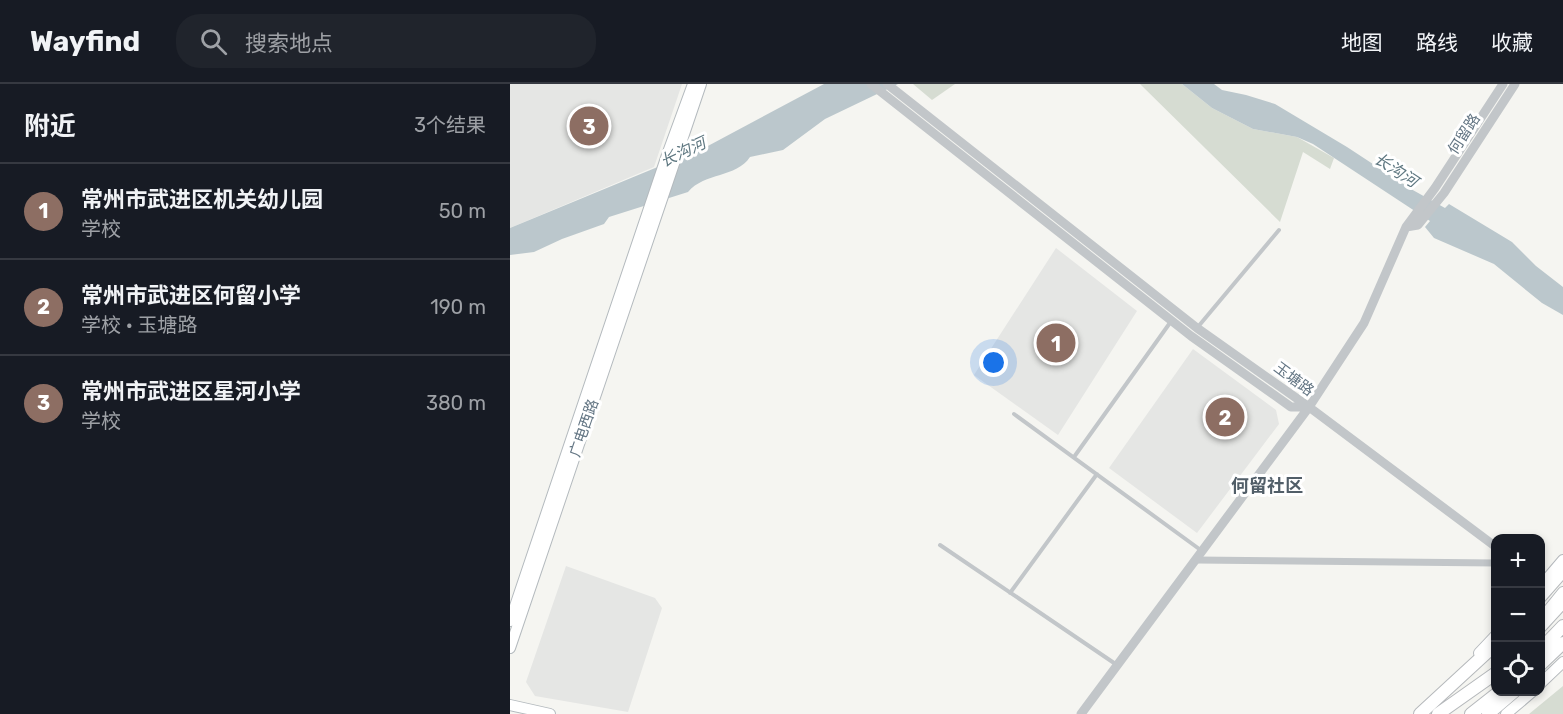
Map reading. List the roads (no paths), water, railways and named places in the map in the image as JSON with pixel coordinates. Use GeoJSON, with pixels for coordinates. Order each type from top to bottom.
{"type":"FeatureCollection","features":[{"type":"Feature","properties":{"kind":"highway"},"geometry":{"type":"LineString","coordinates":[[1545,591],[1563,571]]}},
{"type":"Feature","properties":{"kind":"highway"},"geometry":{"type":"LineString","coordinates":[[1545,622],[1563,602]]}},
{"type":"Feature","properties":{"kind":"highway"},"geometry":{"type":"LineString","coordinates":[[1545,645],[1563,626]]}},
{"type":"Feature","properties":{"kind":"highway"},"geometry":{"type":"LineString","coordinates":[[1545,660],[1563,643]]}},
{"type":"Feature","properties":{"kind":"highway"},"geometry":{"type":"LineString","coordinates":[[1420,714],[1491,649]]}},
{"type":"Feature","properties":{"kind":"highway"},"geometry":{"type":"LineString","coordinates":[[1437,714],[1491,676]]}},
{"type":"Feature","properties":{"kind":"highway"},"geometry":{"type":"LineString","coordinates":[[1471,714],[1494,696]]}},
{"type":"Feature","properties":{"kind":"highway"},"geometry":{"type":"LineString","coordinates":[[1488,714],[1509,696]]}},
{"type":"Feature","properties":{"kind":"main road"},"geometry":{"type":"LineString","coordinates":[[654,209],[667,155],[693,84]]}},
{"type":"Feature","properties":{"kind":"main road"},"geometry":{"type":"LineString","coordinates":[[654,209],[678,151],[701,84]]}},
{"type":"Feature","properties":{"kind":"main road","name":"广电西路"},"geometry":{"type":"LineString","coordinates":[[510,621],[654,209]]}},
{"type":"Feature","properties":{"kind":"main road","name":"广电西路"},"geometry":{"type":"LineString","coordinates":[[510,648],[654,209]]}},
{"type":"Feature","properties":{"kind":"main road"},"geometry":{"type":"LineString","coordinates":[[1545,581],[1563,560]]}},
{"type":"Feature","properties":{"kind":"main road"},"geometry":{"type":"LineString","coordinates":[[1545,614],[1563,592]]}},
{"type":"Feature","properties":{"kind":"main road"},"geometry":{"type":"LineString","coordinates":[[1545,654],[1563,636]]}},
{"type":"Feature","properties":{"kind":"main road"},"geometry":{"type":"LineString","coordinates":[[1413,714],[1491,640]]}},
{"type":"Feature","properties":{"kind":"main road"},"geometry":{"type":"LineString","coordinates":[[1545,679],[1563,662]]}},
{"type":"Feature","properties":{"kind":"main road"},"geometry":{"type":"LineString","coordinates":[[1437,714],[1491,671]]}},
{"type":"Feature","properties":{"kind":"main road"},"geometry":{"type":"LineString","coordinates":[[1478,714],[1502,696]]}},
{"type":"Feature","properties":{"kind":"main road"},"geometry":{"type":"LineString","coordinates":[[1506,714],[1527,696]]}},
{"type":"Feature","properties":{"kind":"main road"},"geometry":{"type":"LineString","coordinates":[[510,705],[550,714]]}},
{"type":"Feature","properties":{"kind":"street","name":"玉塘路"},"geometry":{"type":"LineString","coordinates":[[871,84],[890,90],[1194,332],[1309,407],[1491,543]]}},
{"type":"Feature","properties":{"kind":"street","name":"何留路"},"geometry":{"type":"LineString","coordinates":[[1434,197],[1503,84]]}},
{"type":"Feature","properties":{"kind":"street","name":"何留路"},"geometry":{"type":"LineString","coordinates":[[1434,197],[1515,84]]}},
{"type":"Feature","properties":{"kind":"street"},"geometry":{"type":"LineString","coordinates":[[1082,714],[1309,407],[1364,323],[1406,227],[1418,221],[1434,197]]}},
{"type":"Feature","properties":{"kind":"street"},"geometry":{"type":"LineString","coordinates":[[1196,560],[1491,562]]}},
{"type":"Feature","properties":{"kind":"lane"},"geometry":{"type":"LineString","coordinates":[[1194,332],[1279,230]]}},
{"type":"Feature","properties":{"kind":"lane"},"geometry":{"type":"LineString","coordinates":[[1074,457],[1174,316]]}},
{"type":"Feature","properties":{"kind":"lane"},"geometry":{"type":"LineString","coordinates":[[1014,414],[1203,552]]}},
{"type":"Feature","properties":{"kind":"lane"},"geometry":{"type":"LineString","coordinates":[[1010,593],[1097,474]]}},
{"type":"Feature","properties":{"kind":"lane"},"geometry":{"type":"LineString","coordinates":[[940,545],[1117,666]]}},
{"type":"Feature","properties":{"kind":"place","name":"常州市武进区星河小学"},"geometry":{"type":"Point","coordinates":[589,126]}},
{"type":"Feature","properties":{"kind":"place","name":"常州市武进区机关幼儿园"},"geometry":{"type":"Point","coordinates":[1056,343]}},
{"type":"Feature","properties":{"kind":"place","name":"常州市武进区何留小学"},"geometry":{"type":"Point","coordinates":[1225,417]}},
{"type":"Feature","properties":{"kind":"district","name":"何留社区"},"geometry":{"type":"Point","coordinates":[1267,486]}},
{"type":"Feature","properties":{"kind":"water label","name":"长沟河"},"geometry":{"type":"Point","coordinates":[683,152]}},
{"type":"Feature","properties":{"kind":"water label","name":"长沟河"},"geometry":{"type":"Point","coordinates":[1396,170]}}]}
